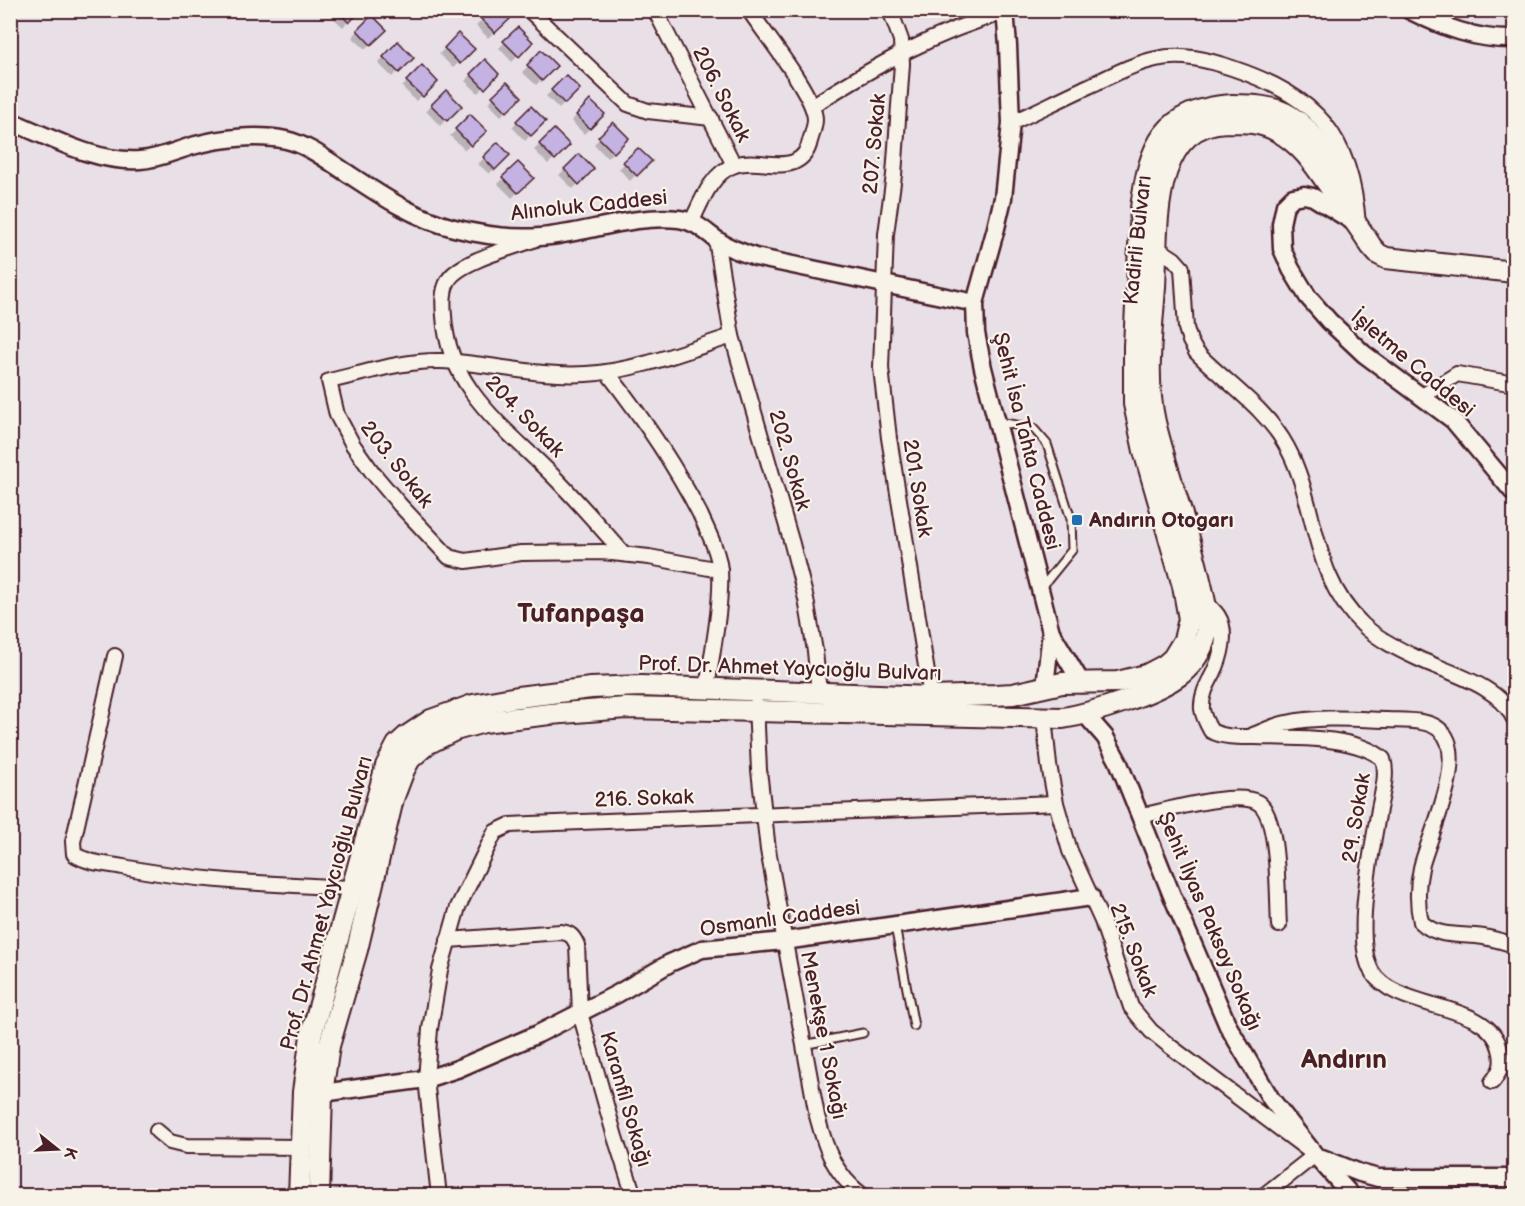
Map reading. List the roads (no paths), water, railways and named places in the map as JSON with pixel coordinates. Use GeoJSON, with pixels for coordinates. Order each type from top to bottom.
{"type":"FeatureCollection","features":[{"type":"Feature","properties":{"kind":"main road","name":"Kadirli Bulvarı"},"geometry":{"type":"LineString","coordinates":[[1045,687],[1062,683],[1118,682],[1156,671],[1166,665],[1177,653],[1188,630],[1188,608],[1183,586],[1144,451],[1134,404],[1134,346],[1141,208],[1148,170],[1158,143],[1174,122],[1182,116],[1205,109],[1238,105],[1282,111],[1311,134],[1334,166],[1345,188],[1358,225]]}},
{"type":"Feature","properties":{"kind":"main road","name":"Kadirli Bulvarı"},"geometry":{"type":"LineString","coordinates":[[1044,717],[1063,718],[1085,714],[1156,688],[1188,668],[1196,658],[1206,634],[1208,622],[1205,602],[1152,405],[1151,353],[1162,188],[1170,160],[1178,147],[1200,127],[1223,122],[1259,124],[1288,138],[1305,152],[1358,225]]}},
{"type":"Feature","properties":{"kind":"main road"},"geometry":{"type":"LineString","coordinates":[[1358,225],[1371,246],[1378,254],[1386,258],[1515,272]]}},
{"type":"Feature","properties":{"kind":"main road"},"geometry":{"type":"LineString","coordinates":[[1082,684],[1086,699],[1085,714]]}},
{"type":"Feature","properties":{"kind":"main road","name":"Prof. Dr. Ahmet Yaycıoğlu Bulvarı"},"geometry":{"type":"LineString","coordinates":[[299,1196],[303,1092],[309,1042],[378,790],[391,754],[407,736],[450,712],[497,700],[565,691],[620,687],[931,697],[1004,694],[1045,687]]}},
{"type":"Feature","properties":{"kind":"main road"},"geometry":{"type":"LineString","coordinates":[[1044,717],[1041,701],[1045,687]]}},
{"type":"Feature","properties":{"kind":"main road","name":"Prof. Dr. Ahmet Yaycıoğlu Bulvarı"},"geometry":{"type":"LineString","coordinates":[[319,1196],[322,1093],[329,1046],[357,950],[393,799],[404,770],[418,751],[427,744],[455,730],[484,722],[626,708],[1044,717]]}},
{"type":"Feature","properties":{"kind":"street"},"geometry":{"type":"LineString","coordinates":[[529,10],[627,104],[648,111],[711,118]]}},
{"type":"Feature","properties":{"kind":"street","name":"206. Sokak"},"geometry":{"type":"LineString","coordinates":[[655,10],[734,165]]}},
{"type":"Feature","properties":{"kind":"street"},"geometry":{"type":"LineString","coordinates":[[692,221],[706,192],[724,171],[734,165],[746,163],[791,163],[801,159],[813,133],[815,118],[805,92],[749,10]]}},
{"type":"Feature","properties":{"kind":"street","name":"207. Sokak"},"geometry":{"type":"LineString","coordinates":[[886,284],[886,234],[896,148],[902,53],[901,40],[890,10]]}},
{"type":"Feature","properties":{"kind":"street"},"geometry":{"type":"LineString","coordinates":[[1409,10],[1465,33],[1515,39]]}},
{"type":"Feature","properties":{"kind":"street"},"geometry":{"type":"LineString","coordinates":[[812,106],[870,69],[902,53],[969,23],[1005,11]]}},
{"type":"Feature","properties":{"kind":"street","name":"Şehit İsa Tahta Caddesi"},"geometry":{"type":"LineString","coordinates":[[1005,11],[1011,123],[1008,167],[996,228],[975,303],[976,333],[1051,632],[1082,684]]}},
{"type":"Feature","properties":{"kind":"street"},"geometry":{"type":"LineString","coordinates":[[1011,123],[1142,63],[1173,57],[1210,61],[1290,93],[1316,114],[1345,156],[1356,194],[1358,225]]}},
{"type":"Feature","properties":{"kind":"street","name":"Alınoluk Caddesi"},"geometry":{"type":"LineString","coordinates":[[10,121],[105,157],[127,160],[153,158],[226,139],[256,137],[288,140],[309,150],[398,207],[453,228],[479,233],[540,237],[651,219],[668,218],[692,221],[726,246],[755,257],[975,303]]}},
{"type":"Feature","properties":{"kind":"street","name":"İşletme Caddesi"},"geometry":{"type":"LineString","coordinates":[[1358,225],[1313,198],[1297,195],[1289,200],[1283,212],[1282,249],[1291,269],[1308,297],[1329,321],[1364,354],[1453,420],[1515,493]]}},
{"type":"Feature","properties":{"kind":"street","name":"204. Sokak"},"geometry":{"type":"LineString","coordinates":[[540,237],[466,265],[456,271],[448,280],[443,305],[444,326],[460,377],[478,402],[556,478],[624,554]]}},
{"type":"Feature","properties":{"kind":"street","name":"202. Sokak"},"geometry":{"type":"LineString","coordinates":[[716,239],[732,336],[801,577],[810,618],[819,693]]}},
{"type":"Feature","properties":{"kind":"street"},"geometry":{"type":"LineString","coordinates":[[1157,248],[1174,259],[1182,268],[1186,328],[1196,352],[1258,409],[1287,447],[1301,484],[1324,565],[1351,612],[1363,625],[1393,646],[1486,689],[1506,704],[1515,719]]}},
{"type":"Feature","properties":{"kind":"street","name":"201. Sokak"},"geometry":{"type":"LineString","coordinates":[[886,284],[881,341],[884,400],[931,697]]}},
{"type":"Feature","properties":{"kind":"street","name":"203. Sokak"},"geometry":{"type":"LineString","coordinates":[[720,570],[649,556],[624,554],[545,552],[466,561],[449,557],[373,473],[342,427],[329,381],[401,365],[440,361],[565,375],[607,372],[634,367],[732,336]]}},
{"type":"Feature","properties":{"kind":"street"},"geometry":{"type":"LineString","coordinates":[[607,372],[643,420],[680,476],[711,536],[717,553],[720,570],[718,604],[707,689]]}},
{"type":"Feature","properties":{"kind":"street"},"geometry":{"type":"LineString","coordinates":[[1421,397],[1457,374],[1509,384],[1515,382]]}},
{"type":"Feature","properties":{"kind":"street","name":"29. Sokak"},"geometry":{"type":"LineString","coordinates":[[1205,602],[1222,624],[1216,669],[1204,690],[1202,710],[1211,731],[1219,735],[1340,743],[1368,750],[1383,759],[1385,777],[1370,859],[1366,898],[1365,947],[1368,962],[1372,972],[1390,989],[1465,1016],[1490,1030],[1500,1046],[1502,1057],[1502,1067],[1492,1083]]}},
{"type":"Feature","properties":{"kind":"street","name":"Şehit İsa Tahta Caddesi"},"geometry":{"type":"LineString","coordinates":[[1045,687],[1051,632]]}},
{"type":"Feature","properties":{"kind":"street"},"geometry":{"type":"LineString","coordinates":[[115,656],[73,842],[74,854],[88,860],[123,867],[215,880],[352,888]]}},
{"type":"Feature","properties":{"kind":"street","name":"Menekşe 1 Sokağı"},"geometry":{"type":"LineString","coordinates":[[756,690],[764,815],[784,941],[817,1116],[836,1168],[845,1180],[863,1196]]}},
{"type":"Feature","properties":{"kind":"street","name":"Şehit İlyas Paksoy Sokağı"},"geometry":{"type":"LineString","coordinates":[[1085,714],[1112,748],[1228,1026],[1271,1099],[1352,1196]]}},
{"type":"Feature","properties":{"kind":"street","name":"215. Sokak"},"geometry":{"type":"LineString","coordinates":[[1044,717],[1056,803],[1070,851],[1108,938],[1126,995],[1139,1018],[1171,1047],[1316,1155]]}},
{"type":"Feature","properties":{"kind":"street"},"geometry":{"type":"LineString","coordinates":[[1249,737],[1288,723],[1314,720],[1407,721],[1434,725],[1440,729],[1449,745],[1450,767],[1439,816],[1421,868],[1418,896],[1421,922],[1428,929],[1439,933],[1477,936],[1515,945]]}},
{"type":"Feature","properties":{"kind":"street"},"geometry":{"type":"LineString","coordinates":[[1140,816],[1221,799],[1249,799],[1261,805],[1267,812],[1273,834],[1279,925]]}},
{"type":"Feature","properties":{"kind":"street","name":"216. Sokak"},"geometry":{"type":"LineString","coordinates":[[439,1196],[426,1078],[430,1029],[448,940],[472,876],[495,832],[510,825],[1056,803]]}},
{"type":"Feature","properties":{"kind":"street","name":"Osmanlı Caddesi"},"geometry":{"type":"LineString","coordinates":[[322,1093],[426,1078],[457,1069],[580,1013],[670,963],[702,949],[784,941],[1091,897]]}},
{"type":"Feature","properties":{"kind":"street","name":"Karanfil Sokağı"},"geometry":{"type":"LineString","coordinates":[[448,940],[568,933],[574,938],[577,945],[580,1013],[634,1196]]}},
{"type":"Feature","properties":{"kind":"street"},"geometry":{"type":"LineString","coordinates":[[157,1131],[170,1142],[186,1146],[301,1147]]}},
{"type":"Feature","properties":{"kind":"street"},"geometry":{"type":"LineString","coordinates":[[1263,1196],[1316,1155],[1378,1178],[1457,1176],[1515,1178]]}},
{"type":"Feature","properties":{"kind":"lane"},"geometry":{"type":"LineString","coordinates":[[997,421],[1034,428],[1047,444],[1071,519],[1072,550],[1040,589]]}},
{"type":"Feature","properties":{"kind":"lane"},"geometry":{"type":"LineString","coordinates":[[896,926],[914,1026]]}},
{"type":"Feature","properties":{"kind":"lane"},"geometry":{"type":"LineString","coordinates":[[803,1045],[863,1033]]}},
{"type":"Feature","properties":{"kind":"place","name":"Andırın Otogarı"},"geometry":{"type":"Point","coordinates":[1077,520]}},
{"type":"Feature","properties":{"kind":"district","name":"Tufanpaşa"},"geometry":{"type":"Point","coordinates":[581,613]}},
{"type":"Feature","properties":{"kind":"district","name":"Andırın"},"geometry":{"type":"Point","coordinates":[1344,1059]}}]}
